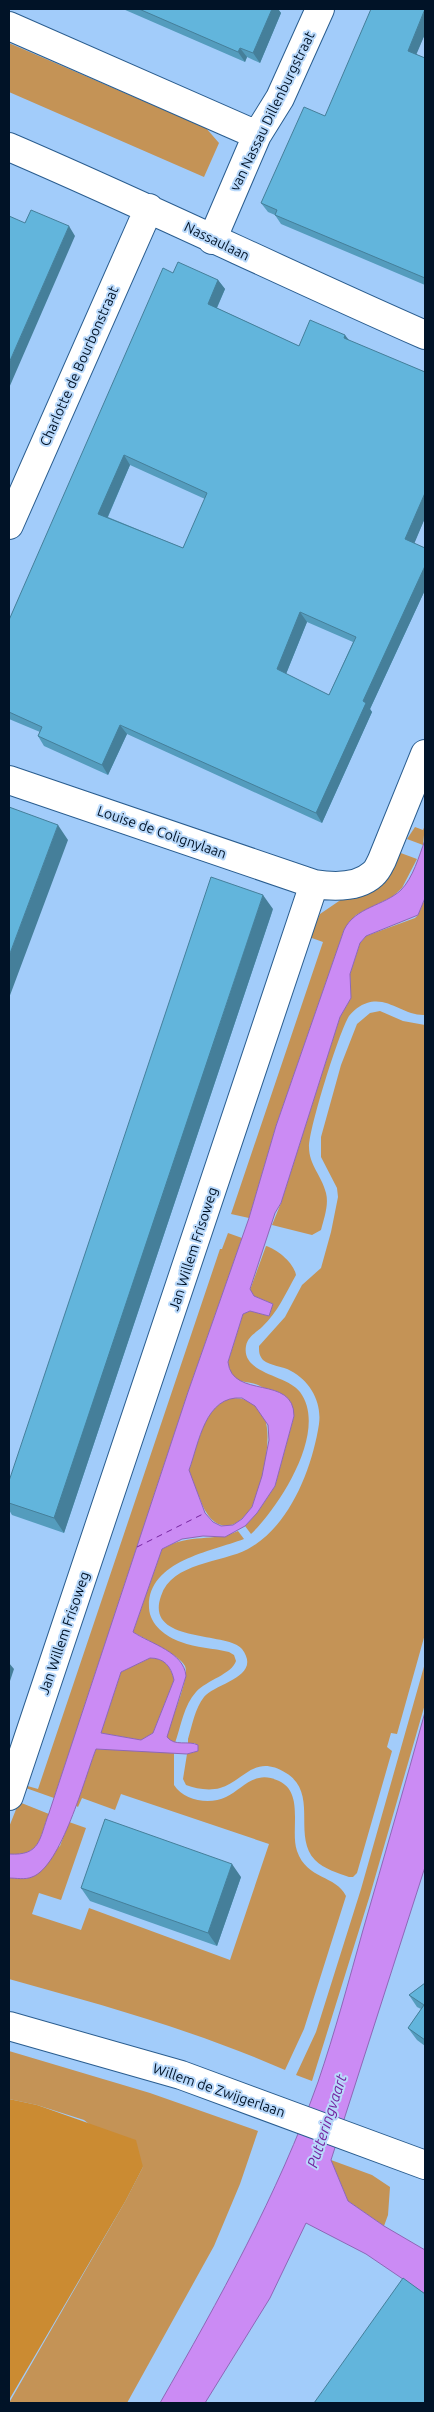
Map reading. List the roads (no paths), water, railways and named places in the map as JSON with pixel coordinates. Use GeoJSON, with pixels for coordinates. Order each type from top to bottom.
{"type":"FeatureCollection","features":[{"type":"Feature","properties":{"kind":"street","name":"van Nassau Dillenburgstraat"},"geometry":{"type":"LineString","coordinates":[[212,240],[257,135],[280,98],[320,9]]}},
{"type":"Feature","properties":{"kind":"street"},"geometry":{"type":"LineString","coordinates":[[9,26],[257,135]]}},
{"type":"Feature","properties":{"kind":"street","name":"Nassaulaan"},"geometry":{"type":"LineString","coordinates":[[9,147],[149,208],[212,240],[425,335]]}},
{"type":"Feature","properties":{"kind":"street","name":"Charlotte de Bourbonstraat"},"geometry":{"type":"LineString","coordinates":[[9,524],[149,208]]}},
{"type":"Feature","properties":{"kind":"street"},"geometry":{"type":"LineString","coordinates":[[314,884],[335,887],[357,882],[374,874],[382,860],[425,754]]}},
{"type":"Feature","properties":{"kind":"street","name":"Louise de Colignylaan"},"geometry":{"type":"LineString","coordinates":[[9,780],[314,884]]}},
{"type":"Feature","properties":{"kind":"street","name":"Jan Willem Frisoweg"},"geometry":{"type":"LineString","coordinates":[[9,1796],[314,884]]}},
{"type":"Feature","properties":{"kind":"street","name":"Willem de Zwijgerlaan"},"geometry":{"type":"LineString","coordinates":[[9,2026],[181,2075],[425,2165]]}},
{"type":"Feature","properties":{"kind":"water"},"geometry":{"type":"Polygon","coordinates":[[[425,840],[425,898],[418,915],[366,936],[360,943],[350,974],[351,998],[340,1017],[281,1203],[275,1213],[250,1289],[254,1296],[273,1304],[269,1316],[250,1311],[243,1314],[228,1362],[232,1374],[240,1381],[274,1390],[284,1395],[291,1403],[294,1416],[275,1486],[257,1513],[245,1526],[225,1537],[203,1536],[182,1539],[162,1549],[133,1632],[173,1655],[184,1668],[186,1676],[167,1737],[174,1742],[198,1745],[198,1751],[187,1754],[96,1749],[71,1820],[53,1857],[43,1870],[32,1877],[23,1879],[9,1878],[9,1854],[19,1854],[33,1849],[43,1831],[188,1392],[249,1218],[276,1126],[344,930],[349,922],[362,911],[386,900],[401,890],[412,873],[425,840]],[[242,1398],[230,1399],[220,1404],[212,1412],[200,1435],[189,1470],[205,1513],[213,1522],[221,1526],[233,1525],[242,1519],[252,1507],[262,1476],[269,1440],[268,1425],[255,1406],[242,1398]],[[150,1658],[121,1672],[101,1733],[141,1740],[153,1733],[174,1680],[169,1667],[163,1661],[150,1658]]]}},
{"type":"Feature","properties":{"kind":"water","name":"Putteringvaart"},"geometry":{"type":"Polygon","coordinates":[[[425,1712],[425,1867],[331,2160],[348,2201],[384,2226],[425,2250],[425,2294],[366,2254],[306,2223],[270,2298],[205,2403],[160,2403],[246,2246],[285,2165],[302,2124],[336,2025],[425,1712]]]}}]}
